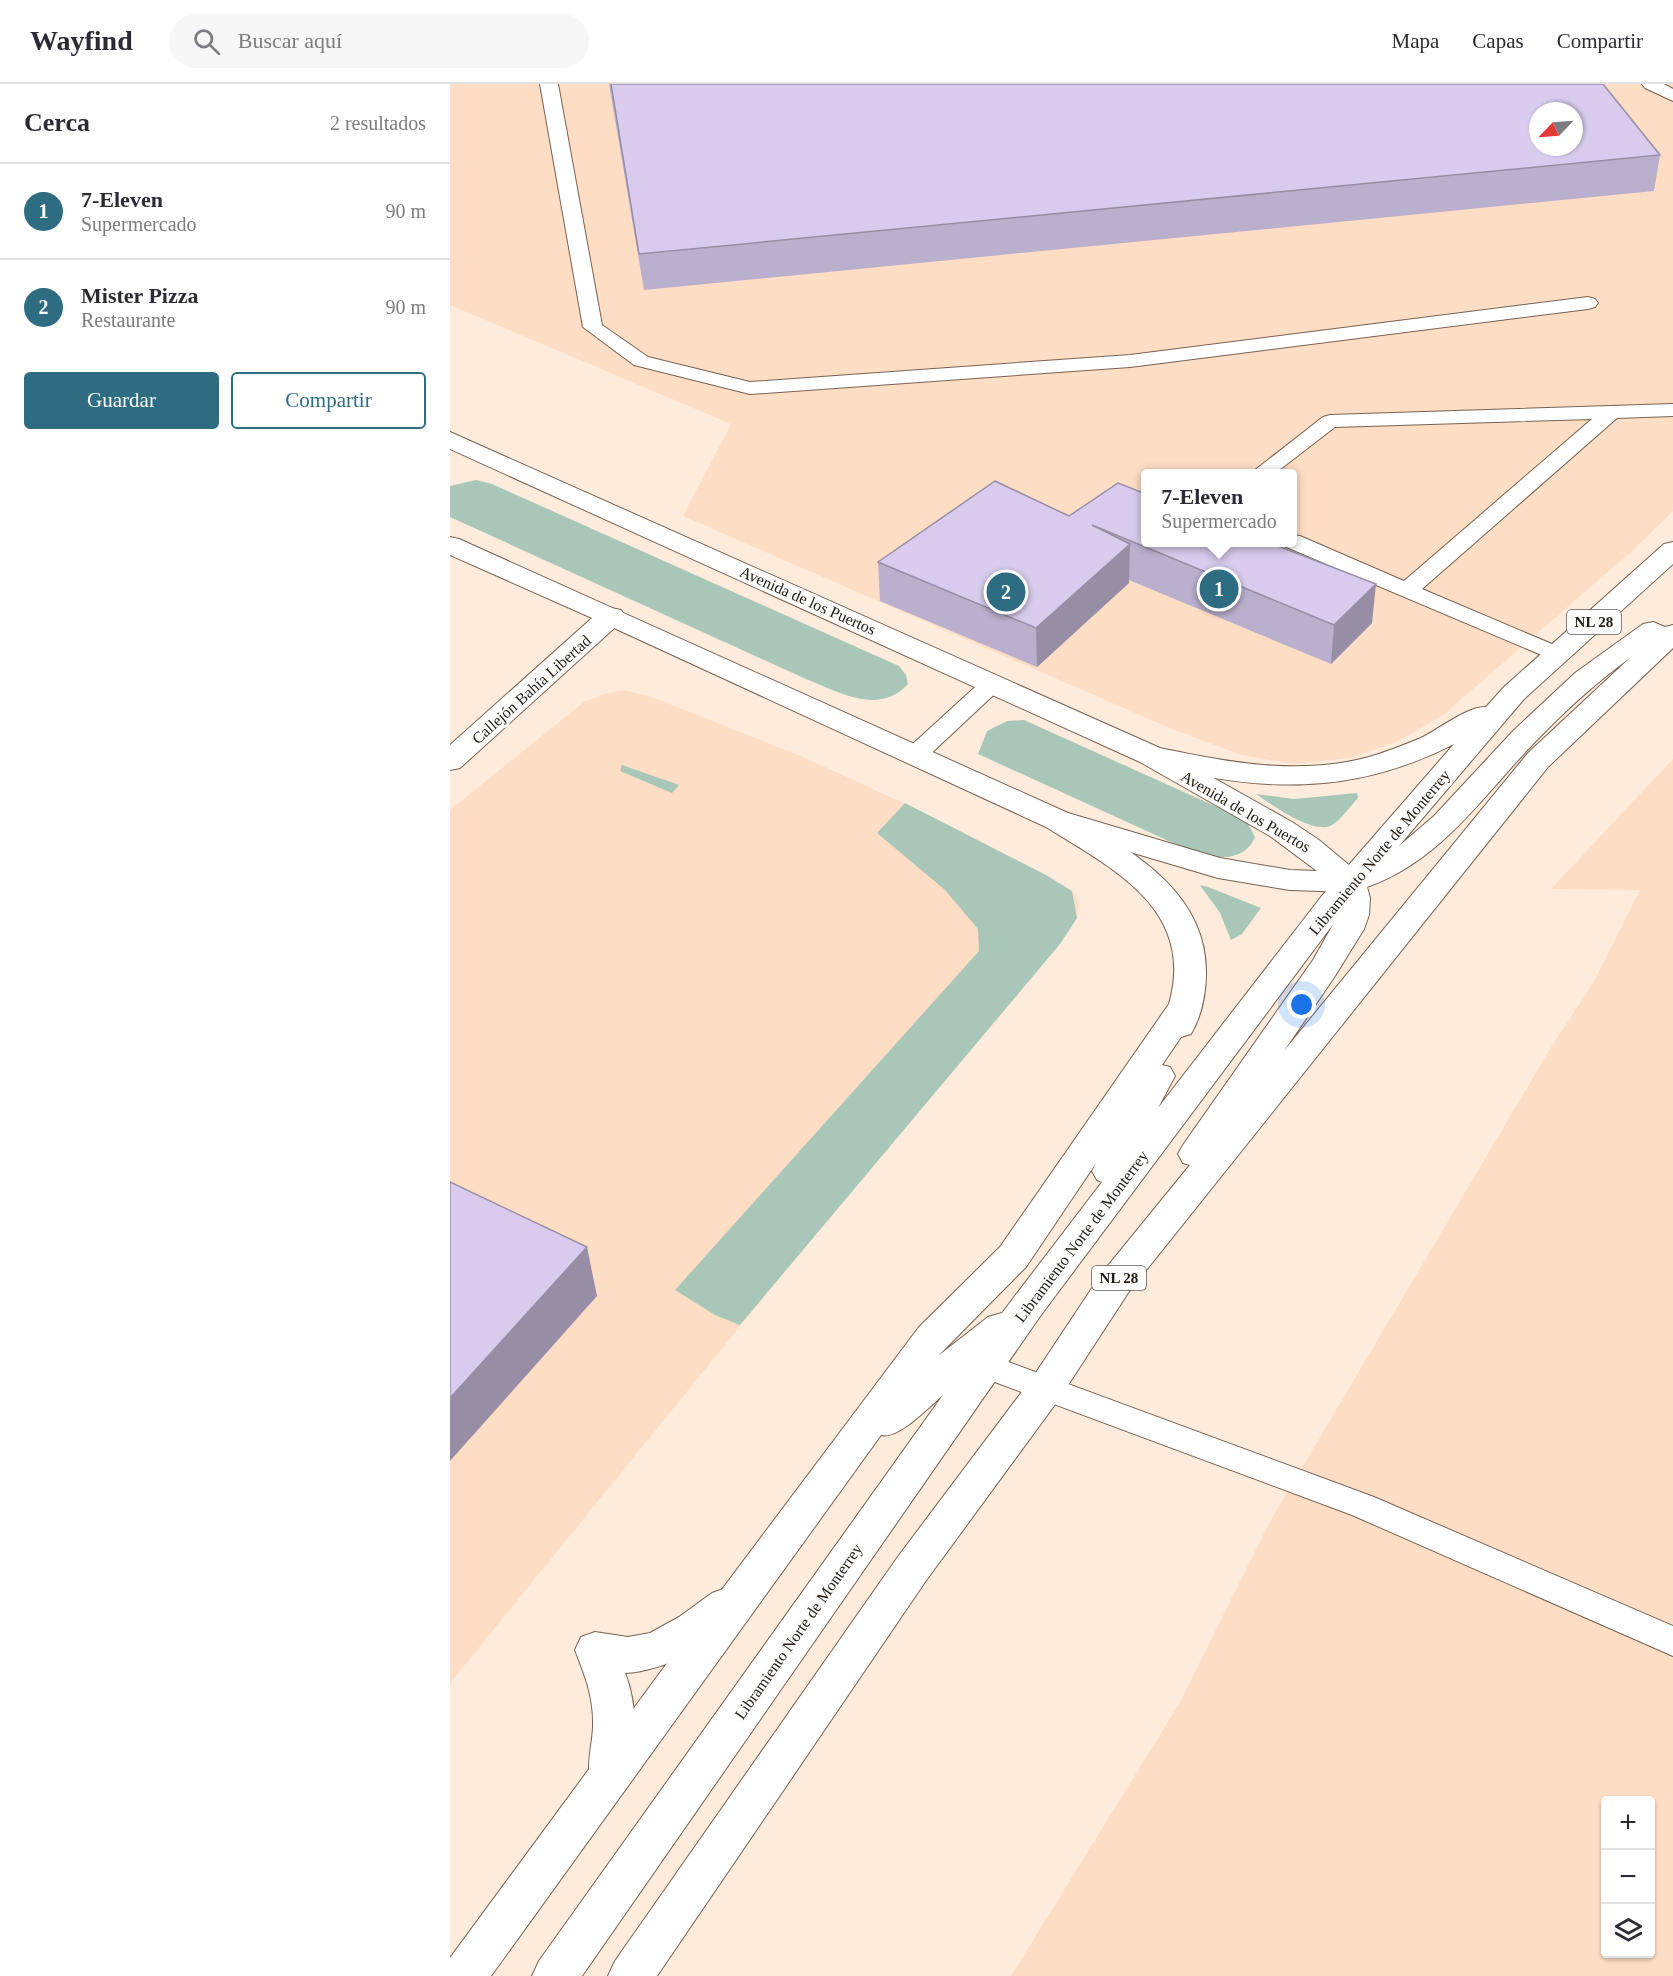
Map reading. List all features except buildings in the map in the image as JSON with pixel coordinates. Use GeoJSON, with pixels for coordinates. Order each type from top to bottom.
{"type":"FeatureCollection","features":[{"type":"Feature","properties":{"kind":"main road","name":"Avenida de los Puertos"},"geometry":{"type":"LineString","coordinates":[[456,450],[993,683],[1149,755],[1281,829],[1324,858],[1350,882]]}},
{"type":"Feature","properties":{"kind":"main road"},"geometry":{"type":"LineString","coordinates":[[450,546],[611,616],[1057,820],[1130,864],[1161,893],[1180,916],[1190,945],[1192,984],[1163,1066],[1066,1253]]}},
{"type":"Feature","properties":{"kind":"main road","name":"Libramiento Norte de Monterrey"},"geometry":{"type":"LineString","coordinates":[[555,1976],[1028,1305],[1350,882],[1514,693],[1673,550]]}},
{"type":"Feature","properties":{"kind":"main road","name":"Callejón Bahía Libertad"},"geometry":{"type":"LineString","coordinates":[[450,761],[611,616]]}},
{"type":"Feature","properties":{"kind":"main road"},"geometry":{"type":"LineString","coordinates":[[1057,820],[1218,868],[1290,880],[1350,882],[1394,864],[1423,843],[1523,737],[1573,688],[1614,655],[1673,619]]}},
{"type":"Feature","properties":{"kind":"main road","name":"NL 28"},"geometry":{"type":"LineString","coordinates":[[631,1976],[911,1570],[1046,1388],[1115,1283],[1538,760],[1673,633]]}},
{"type":"Feature","properties":{"kind":"main road"},"geometry":{"type":"LineString","coordinates":[[1149,755],[1253,775],[1296,777],[1338,774],[1372,766],[1442,739],[1473,722],[1514,693]]}},
{"type":"Feature","properties":{"kind":"main road"},"geometry":{"type":"LineString","coordinates":[[1115,1283],[1175,1184],[1324,968],[1348,929],[1353,915],[1354,898],[1350,882]]}},
{"type":"Feature","properties":{"kind":"main road"},"geometry":{"type":"LineString","coordinates":[[464,1976],[932,1337],[1013,1257],[1186,1004]]}},
{"type":"Feature","properties":{"kind":"main road"},"geometry":{"type":"LineString","coordinates":[[847,1452],[1028,1305]]}},
{"type":"Feature","properties":{"kind":"main road"},"geometry":{"type":"LineString","coordinates":[[609,1777],[614,1726],[611,1689],[595,1650],[628,1655],[656,1649],[707,1623],[749,1584]]}},
{"type":"Feature","properties":{"kind":"lane"},"geometry":{"type":"LineString","coordinates":[[549,84],[593,327],[641,361],[750,388],[1130,361],[1588,303]]}},
{"type":"Feature","properties":{"kind":"lane"},"geometry":{"type":"LineString","coordinates":[[1651,84],[1673,96]]}},
{"type":"Feature","properties":{"kind":"lane"},"geometry":{"type":"LineString","coordinates":[[1267,469],[1330,421],[1673,410]]}},
{"type":"Feature","properties":{"kind":"lane"},"geometry":{"type":"LineString","coordinates":[[1407,590],[1612,412]]}},
{"type":"Feature","properties":{"kind":"lane"},"geometry":{"type":"LineString","coordinates":[[1297,543],[1558,655]]}},
{"type":"Feature","properties":{"kind":"lane"},"geometry":{"type":"LineString","coordinates":[[914,756],[993,683]]}},
{"type":"Feature","properties":{"kind":"lane"},"geometry":{"type":"LineString","coordinates":[[987,1366],[1364,1506],[1673,1641]]}},
{"type":"Feature","properties":{"kind":"shaded area"},"geometry":{"type":"Polygon","coordinates":[[[450,84],[1673,84],[1673,511],[1633,550],[1442,716],[1398,741],[1351,758],[1293,764],[1241,755],[1165,726],[683,516],[731,424],[450,305],[450,84]]]}},
{"type":"Feature","properties":{"kind":"shaded area"},"geometry":{"type":"Polygon","coordinates":[[[623,690],[652,697],[803,757],[914,808],[1072,891],[1079,902],[1077,918],[1067,934],[898,1132],[450,1683],[450,810],[584,702],[623,690]]]}},
{"type":"Feature","properties":{"kind":"shaded area"},"geometry":{"type":"Polygon","coordinates":[[[1673,759],[1673,1976],[1011,1976],[1179,1704],[1268,1525],[1553,1044],[1592,985],[1640,890],[1551,889],[1673,759]]]}},
{"type":"Feature","properties":{"kind":"green space"},"geometry":{"type":"Polygon","coordinates":[[[476,480],[492,484],[899,666],[906,675],[908,684],[897,694],[884,699],[872,700],[845,695],[450,517],[450,486],[476,480]]]}},
{"type":"Feature","properties":{"kind":"green space"},"geometry":{"type":"Polygon","coordinates":[[[1024,720],[1246,820],[1255,837],[1251,845],[1238,854],[1230,856],[1214,857],[1197,854],[978,754],[987,731],[1007,721],[1024,720]]]}},
{"type":"Feature","properties":{"kind":"green space"},"geometry":{"type":"Polygon","coordinates":[[[622,765],[679,785],[672,793],[620,771],[622,765]]]}},
{"type":"Feature","properties":{"kind":"green space"},"geometry":{"type":"Polygon","coordinates":[[[1357,793],[1358,798],[1343,816],[1332,825],[1324,827],[1304,823],[1256,794],[1294,799],[1357,793]]]}},
{"type":"Feature","properties":{"kind":"green space"},"geometry":{"type":"Polygon","coordinates":[[[905,803],[1046,875],[1072,891],[1077,918],[1060,944],[740,1325],[715,1315],[675,1290],[979,951],[978,929],[944,889],[877,833],[905,803]]]}},
{"type":"Feature","properties":{"kind":"green space"},"geometry":{"type":"Polygon","coordinates":[[[1200,885],[1261,908],[1242,934],[1231,940],[1220,913],[1200,885]]]}},
{"type":"Feature","properties":{"kind":"place","name":"7-Eleven"},"geometry":{"type":"Point","coordinates":[1219,589]}},
{"type":"Feature","properties":{"kind":"place","name":"Mister Pizza"},"geometry":{"type":"Point","coordinates":[1006,592]}}]}
